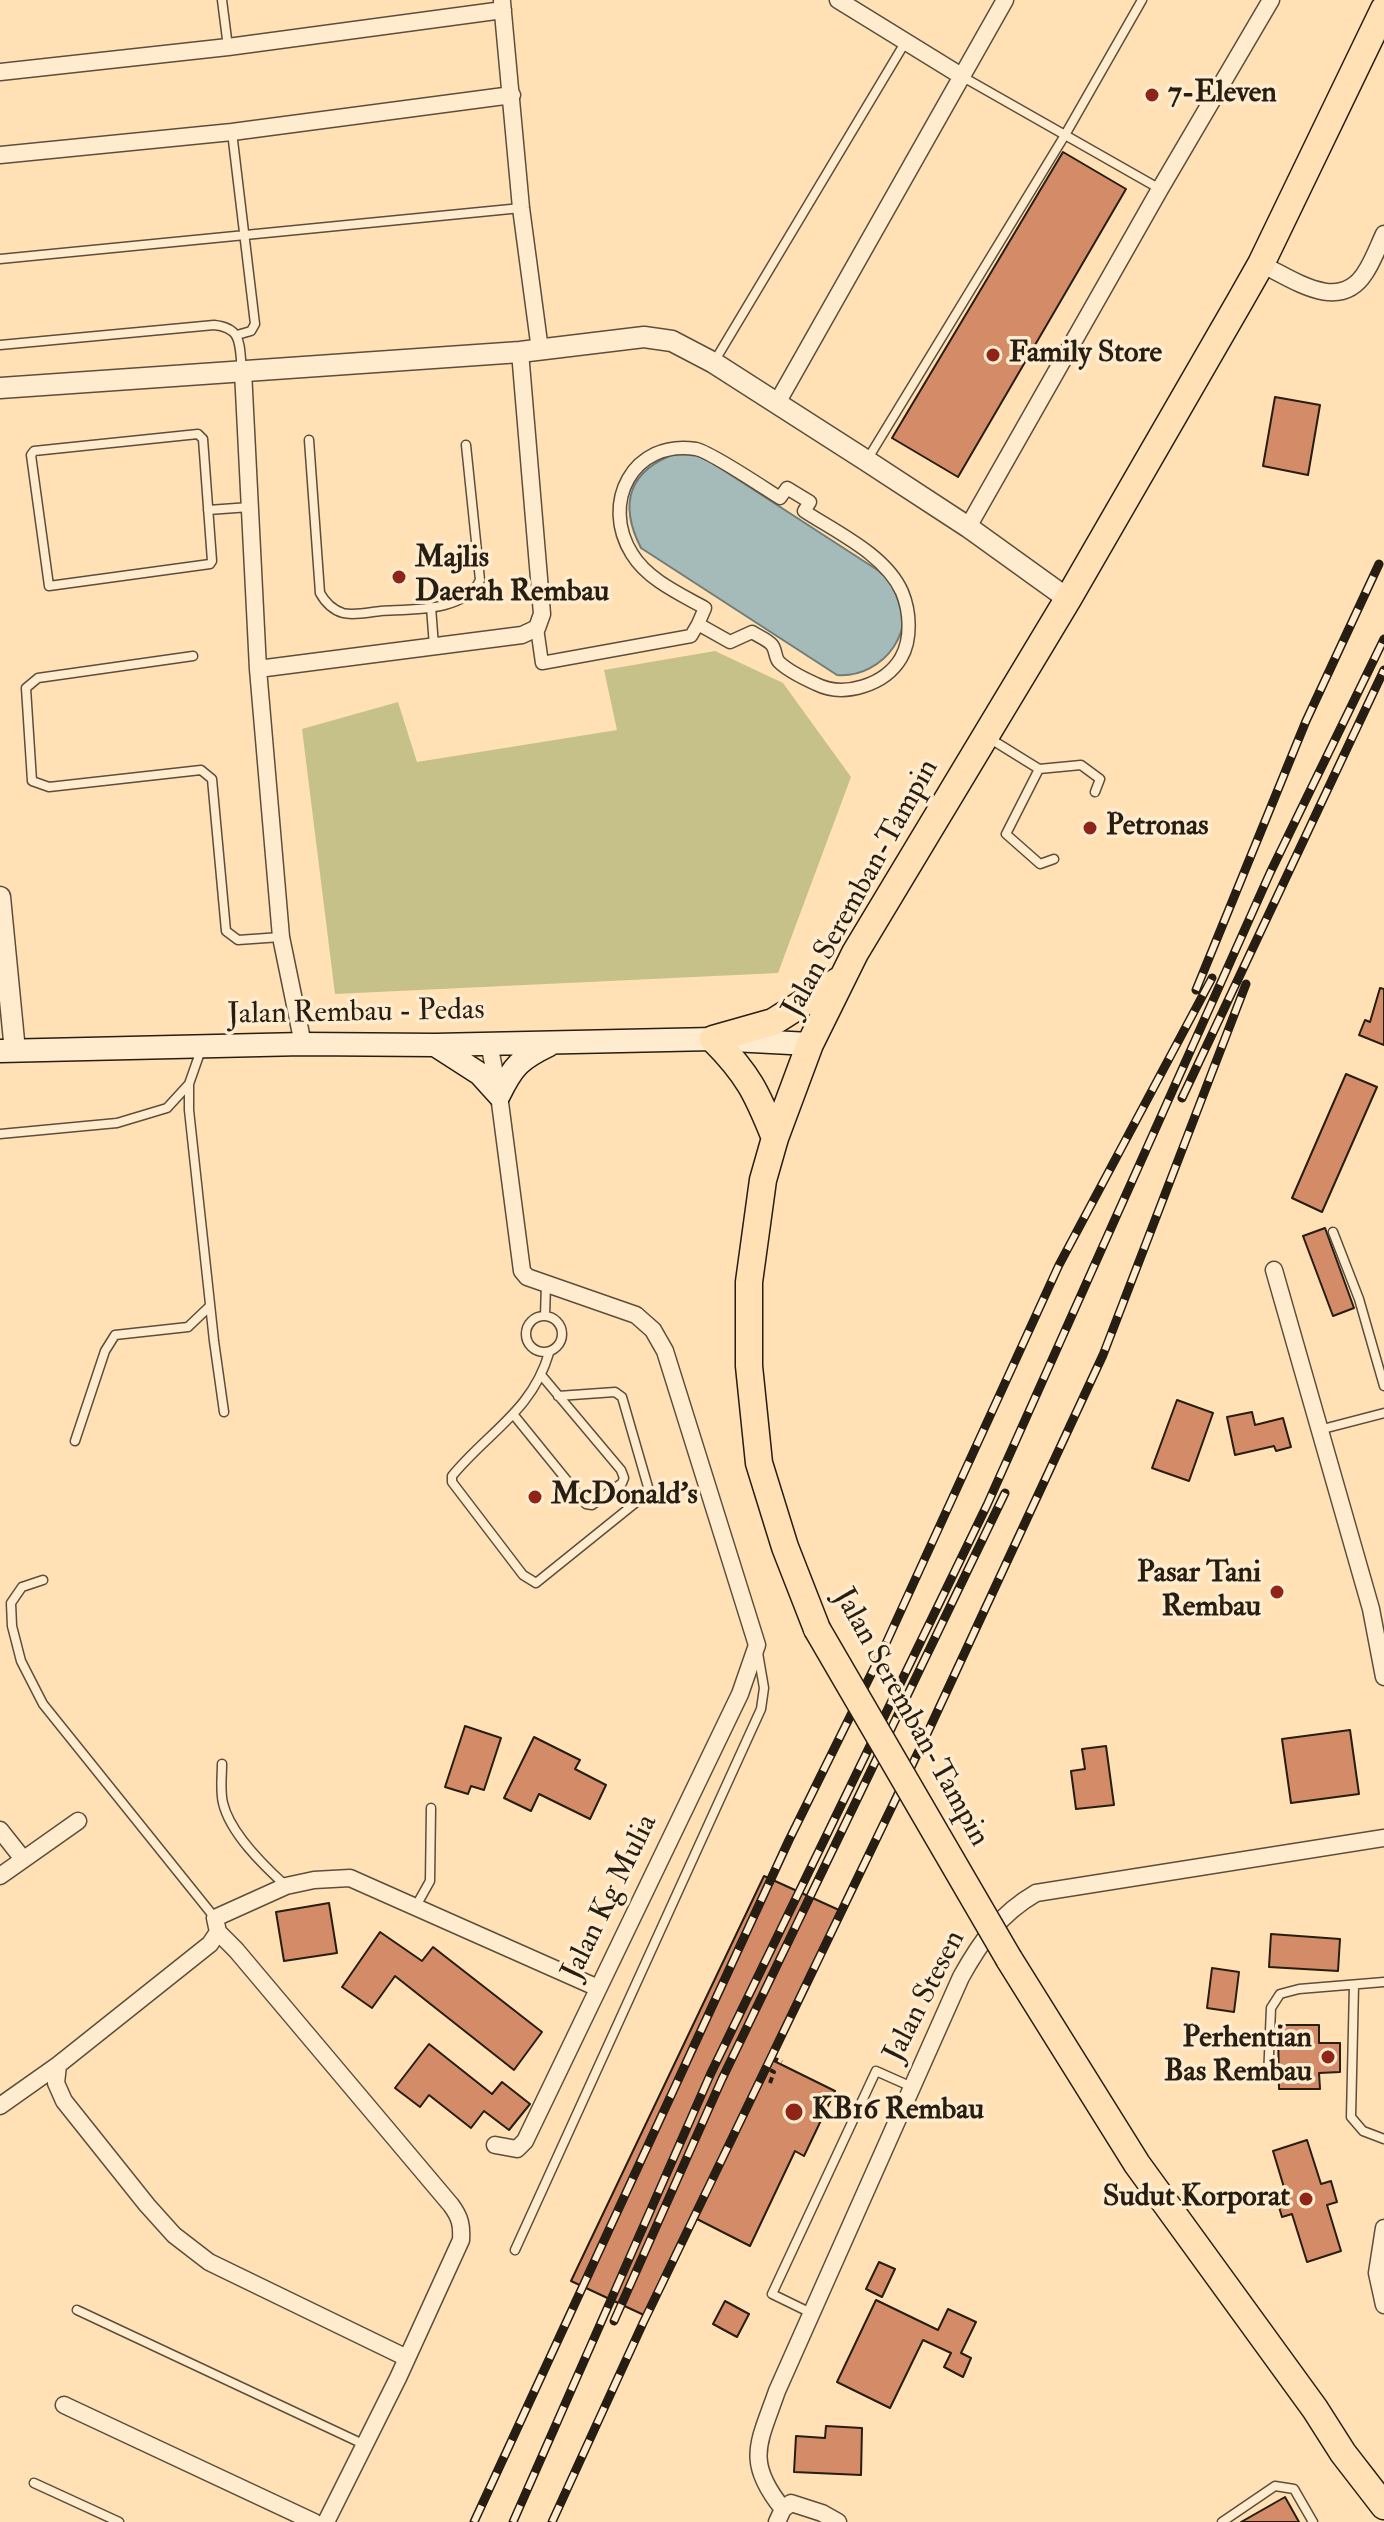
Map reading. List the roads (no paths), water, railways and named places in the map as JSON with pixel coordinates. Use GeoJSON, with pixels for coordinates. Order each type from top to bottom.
{"type":"FeatureCollection","features":[{"type":"Feature","properties":{"kind":"highway","name":"Jalan Seremban-Tampin"},"geometry":{"type":"LineString","coordinates":[[1384,9],[1261,264],[1068,599],[842,979],[810,1044],[775,1138],[763,1180],[749,1282],[749,1366],[759,1463],[785,1547],[817,1629],[1009,1959],[1137,2164],[1384,2506]]}},
{"type":"Feature","properties":{"kind":"highway"},"geometry":{"type":"LineString","coordinates":[[775,1138],[758,1095],[745,1073],[713,1039],[773,1022],[842,979]]}},
{"type":"Feature","properties":{"kind":"highway","name":"Jalan Seremban-Tampin"},"geometry":{"type":"LineString","coordinates":[[1343,2453],[1375,2522]]}},
{"type":"Feature","properties":{"kind":"main road","name":"Jalan Rembau - Pedas"},"geometry":{"type":"LineString","coordinates":[[8,1051],[713,1039],[810,1044]]}},
{"type":"Feature","properties":{"kind":"main road"},"geometry":{"type":"LineString","coordinates":[[435,1045],[480,1074],[499,1095],[512,1069],[525,1057],[558,1041]]}},
{"type":"Feature","properties":{"kind":"street"},"geometry":{"type":"LineString","coordinates":[[838,0],[963,77]]}},
{"type":"Feature","properties":{"kind":"street"},"geometry":{"type":"LineString","coordinates":[[777,403],[1005,0]]}},
{"type":"Feature","properties":{"kind":"street"},"geometry":{"type":"LineString","coordinates":[[968,527],[1271,0]]}},
{"type":"Feature","properties":{"kind":"street"},"geometry":{"type":"LineString","coordinates":[[0,72],[228,47],[502,5],[512,95],[530,351],[542,614],[537,628],[542,663],[691,636],[705,608],[654,577],[633,556],[625,540],[620,516],[621,490],[629,474],[642,462],[670,447],[700,449],[780,498],[787,488],[810,502],[804,511],[884,567],[901,590],[908,614],[903,655],[896,665],[859,688],[840,691],[817,685],[778,661],[773,646],[752,632],[730,642],[698,624]]}},
{"type":"Feature","properties":{"kind":"street"},"geometry":{"type":"LineString","coordinates":[[0,155],[232,132],[512,95]]}},
{"type":"Feature","properties":{"kind":"street"},"geometry":{"type":"LineString","coordinates":[[1261,264],[1321,292],[1338,295],[1352,288],[1365,274],[1384,234]]}},
{"type":"Feature","properties":{"kind":"street"},"geometry":{"type":"LineString","coordinates":[[0,388],[530,351],[644,337],[672,341],[714,363],[867,461],[968,527],[1068,599]]}},
{"type":"Feature","properties":{"kind":"street"},"geometry":{"type":"LineString","coordinates":[[243,371],[258,669],[281,937],[303,1044]]}},
{"type":"Feature","properties":{"kind":"street"},"geometry":{"type":"LineString","coordinates":[[258,669],[522,635],[537,628]]}},
{"type":"Feature","properties":{"kind":"street"},"geometry":{"type":"LineString","coordinates":[[0,897],[8,1051]]}},
{"type":"Feature","properties":{"kind":"street"},"geometry":{"type":"LineString","coordinates":[[489,1043],[499,1095],[520,1263],[527,1277],[636,1315],[653,1330],[665,1351],[757,1645]]}},
{"type":"Feature","properties":{"kind":"street"},"geometry":{"type":"LineString","coordinates":[[1274,1270],[1319,1430],[1378,1608],[1384,1677]]}},
{"type":"Feature","properties":{"kind":"street","name":"Jalan Kg Mulia"},"geometry":{"type":"LineString","coordinates":[[495,2145],[517,2149],[525,2141],[740,1694],[757,1645]]}},
{"type":"Feature","properties":{"kind":"street"},"geometry":{"type":"LineString","coordinates":[[0,1876],[78,1821]]}},
{"type":"Feature","properties":{"kind":"street"},"geometry":{"type":"LineString","coordinates":[[0,1830],[23,1859]]}},
{"type":"Feature","properties":{"kind":"street","name":"Jalan Stesen"},"geometry":{"type":"LineString","coordinates":[[780,2516],[759,2475],[760,2441],[777,2391],[961,1977],[979,1945],[1012,1907],[1036,1893],[1384,1838]]}},
{"type":"Feature","properties":{"kind":"street"},"geometry":{"type":"LineString","coordinates":[[0,2106],[58,2065],[210,1944],[216,1925],[286,1886],[314,1880],[350,1878],[598,1988]]}},
{"type":"Feature","properties":{"kind":"street"},"geometry":{"type":"LineString","coordinates":[[216,1925],[460,2217],[461,2240],[326,2522]]}},
{"type":"Feature","properties":{"kind":"street"},"geometry":{"type":"LineString","coordinates":[[58,2065],[56,2083],[64,2101],[174,2235],[209,2262],[407,2358]]}},
{"type":"Feature","properties":{"kind":"street"},"geometry":{"type":"LineString","coordinates":[[1384,2228],[1377,2273],[1384,2305]]}},
{"type":"Feature","properties":{"kind":"street"},"geometry":{"type":"LineString","coordinates":[[64,2405],[314,2522]]}},
{"type":"Feature","properties":{"kind":"street"},"geometry":{"type":"LineString","coordinates":[[780,2516],[791,2503],[838,2522]]}},
{"type":"Feature","properties":{"kind":"lane"},"geometry":{"type":"LineString","coordinates":[[222,0],[228,47]]}},
{"type":"Feature","properties":{"kind":"lane"},"geometry":{"type":"LineString","coordinates":[[867,461],[1065,135],[1142,0]]}},
{"type":"Feature","properties":{"kind":"lane"},"geometry":{"type":"LineString","coordinates":[[714,363],[906,40]]}},
{"type":"Feature","properties":{"kind":"lane"},"geometry":{"type":"LineString","coordinates":[[963,77],[1160,189]]}},
{"type":"Feature","properties":{"kind":"lane"},"geometry":{"type":"LineString","coordinates":[[232,132],[255,324],[251,331],[237,335]]}},
{"type":"Feature","properties":{"kind":"lane"},"geometry":{"type":"LineString","coordinates":[[0,259],[521,208]]}},
{"type":"Feature","properties":{"kind":"lane"},"geometry":{"type":"LineString","coordinates":[[0,345],[214,325],[229,327],[237,335],[243,371]]}},
{"type":"Feature","properties":{"kind":"lane"},"geometry":{"type":"LineString","coordinates":[[198,434],[203,439],[208,510],[210,564],[49,586],[31,455],[39,449],[198,434]]}},
{"type":"Feature","properties":{"kind":"lane"},"geometry":{"type":"LineString","coordinates":[[309,440],[320,593],[324,601],[346,614],[431,607],[475,589],[480,580],[466,445]]}},
{"type":"Feature","properties":{"kind":"lane"},"geometry":{"type":"LineString","coordinates":[[208,510],[250,507]]}},
{"type":"Feature","properties":{"kind":"lane"},"geometry":{"type":"LineString","coordinates":[[431,607],[434,647]]}},
{"type":"Feature","properties":{"kind":"lane"},"geometry":{"type":"LineString","coordinates":[[193,656],[38,678],[26,688],[32,781],[49,787],[201,770],[212,779],[226,931],[238,940],[281,937]]}},
{"type":"Feature","properties":{"kind":"lane"},"geometry":{"type":"LineString","coordinates":[[986,736],[1039,769],[1081,765],[1100,779],[1095,792]]}},
{"type":"Feature","properties":{"kind":"lane"},"geometry":{"type":"LineString","coordinates":[[1039,769],[1006,834],[1040,864],[1054,859]]}},
{"type":"Feature","properties":{"kind":"lane"},"geometry":{"type":"LineString","coordinates":[[203,1046],[189,1084],[189,1110],[224,1412]]}},
{"type":"Feature","properties":{"kind":"lane"},"geometry":{"type":"LineString","coordinates":[[0,1134],[117,1123],[167,1108],[189,1084]]}},
{"type":"Feature","properties":{"kind":"lane"},"geometry":{"type":"LineString","coordinates":[[1333,1232],[1359,1299],[1384,1386]]}},
{"type":"Feature","properties":{"kind":"lane"},"geometry":{"type":"LineString","coordinates":[[545,1316],[546,1284]]}},
{"type":"Feature","properties":{"kind":"lane"},"geometry":{"type":"LineString","coordinates":[[75,1441],[105,1351],[115,1335],[188,1327],[210,1306]]}},
{"type":"Feature","properties":{"kind":"lane"},"geometry":{"type":"LineString","coordinates":[[549,1353],[536,1351],[530,1346],[526,1332],[532,1320],[545,1316],[558,1322],[563,1336],[549,1353],[542,1376],[513,1414],[452,1476],[452,1482],[523,1575],[536,1583],[644,1496],[648,1487],[622,1397],[615,1392],[558,1396]]}},
{"type":"Feature","properties":{"kind":"lane"},"geometry":{"type":"LineString","coordinates":[[513,1414],[580,1499],[592,1505],[622,1483],[621,1470],[542,1376]]}},
{"type":"Feature","properties":{"kind":"lane"},"geometry":{"type":"LineString","coordinates":[[1319,1430],[1384,1413]]}},
{"type":"Feature","properties":{"kind":"lane"},"geometry":{"type":"LineString","coordinates":[[43,1580],[22,1587],[11,1603],[12,1626],[21,1661],[37,1693],[216,1925]]}},
{"type":"Feature","properties":{"kind":"lane"},"geometry":{"type":"LineString","coordinates":[[515,2250],[761,1709],[764,1688],[757,1645]]}},
{"type":"Feature","properties":{"kind":"lane"},"geometry":{"type":"LineString","coordinates":[[222,1764],[223,1803],[237,1832],[261,1863],[286,1886]]}},
{"type":"Feature","properties":{"kind":"lane"},"geometry":{"type":"LineString","coordinates":[[416,1906],[430,1881],[431,1808]]}},
{"type":"Feature","properties":{"kind":"lane"},"geometry":{"type":"LineString","coordinates":[[1268,2078],[1271,2008],[1280,1994],[1299,1989],[1384,1982]]}},
{"type":"Feature","properties":{"kind":"lane"},"geometry":{"type":"LineString","coordinates":[[1354,1985],[1351,2117],[1363,2131],[1384,2139]]}},
{"type":"Feature","properties":{"kind":"lane"},"geometry":{"type":"LineString","coordinates":[[812,2313],[772,2294],[876,2071],[912,2087]]}},
{"type":"Feature","properties":{"kind":"lane"},"geometry":{"type":"LineString","coordinates":[[77,2310],[363,2444]]}},
{"type":"Feature","properties":{"kind":"lane"},"geometry":{"type":"LineString","coordinates":[[34,2483],[119,2522]]}},
{"type":"Feature","properties":{"kind":"lane"},"geometry":{"type":"LineString","coordinates":[[1222,2522],[1275,2486],[1284,2486],[1294,2489],[1313,2522]]}},
{"type":"Feature","properties":{"kind":"water"},"geometry":{"type":"Polygon","coordinates":[[[677,453],[700,455],[888,579],[901,600],[903,616],[901,632],[894,647],[883,659],[854,674],[837,675],[641,548],[630,517],[632,490],[648,469],[677,453]]]}},
{"type":"Feature","properties":{"kind":"railway"},"geometry":{"type":"LineString","coordinates":[[1196,990],[1306,721],[1379,564]]}},
{"type":"Feature","properties":{"kind":"railway"},"geometry":{"type":"LineString","coordinates":[[513,2522],[711,2073],[987,1505],[1270,873],[1384,639]]}},
{"type":"Feature","properties":{"kind":"railway"},"geometry":{"type":"LineString","coordinates":[[1182,1098],[1384,670]]}},
{"type":"Feature","properties":{"kind":"railway"},"geometry":{"type":"LineString","coordinates":[[474,2522],[789,1840],[882,1652],[1059,1265],[1212,978]]}},
{"type":"Feature","properties":{"kind":"railway"},"geometry":{"type":"LineString","coordinates":[[552,2522],[643,2323],[926,1736],[1103,1355],[1246,984]]}},
{"type":"Feature","properties":{"kind":"railway"},"geometry":{"type":"LineString","coordinates":[[614,2321],[722,2079],[1005,1493]]}},
{"type":"Feature","properties":{"kind":"place","name":"7-Eleven"},"geometry":{"type":"Point","coordinates":[1152,95]}},
{"type":"Feature","properties":{"kind":"place","name":"Family Store"},"geometry":{"type":"Point","coordinates":[993,355]}},
{"type":"Feature","properties":{"kind":"place","name":"Majlis Daerah Rembau"},"geometry":{"type":"Point","coordinates":[399,577]}},
{"type":"Feature","properties":{"kind":"place","name":"Petronas"},"geometry":{"type":"Point","coordinates":[1090,828]}},
{"type":"Feature","properties":{"kind":"place","name":"McDonald's"},"geometry":{"type":"Point","coordinates":[535,1497]}},
{"type":"Feature","properties":{"kind":"place","name":"Pasar Tani Rembau"},"geometry":{"type":"Point","coordinates":[1277,1592]}},
{"type":"Feature","properties":{"kind":"place","name":"Perhentian Bas Rembau"},"geometry":{"type":"Point","coordinates":[1328,2057]}},
{"type":"Feature","properties":{"kind":"place","name":"KB16 Rembau"},"geometry":{"type":"Point","coordinates":[794,2112]}},
{"type":"Feature","properties":{"kind":"place","name":"Sudut Korporat"},"geometry":{"type":"Point","coordinates":[1306,2199]}}]}
